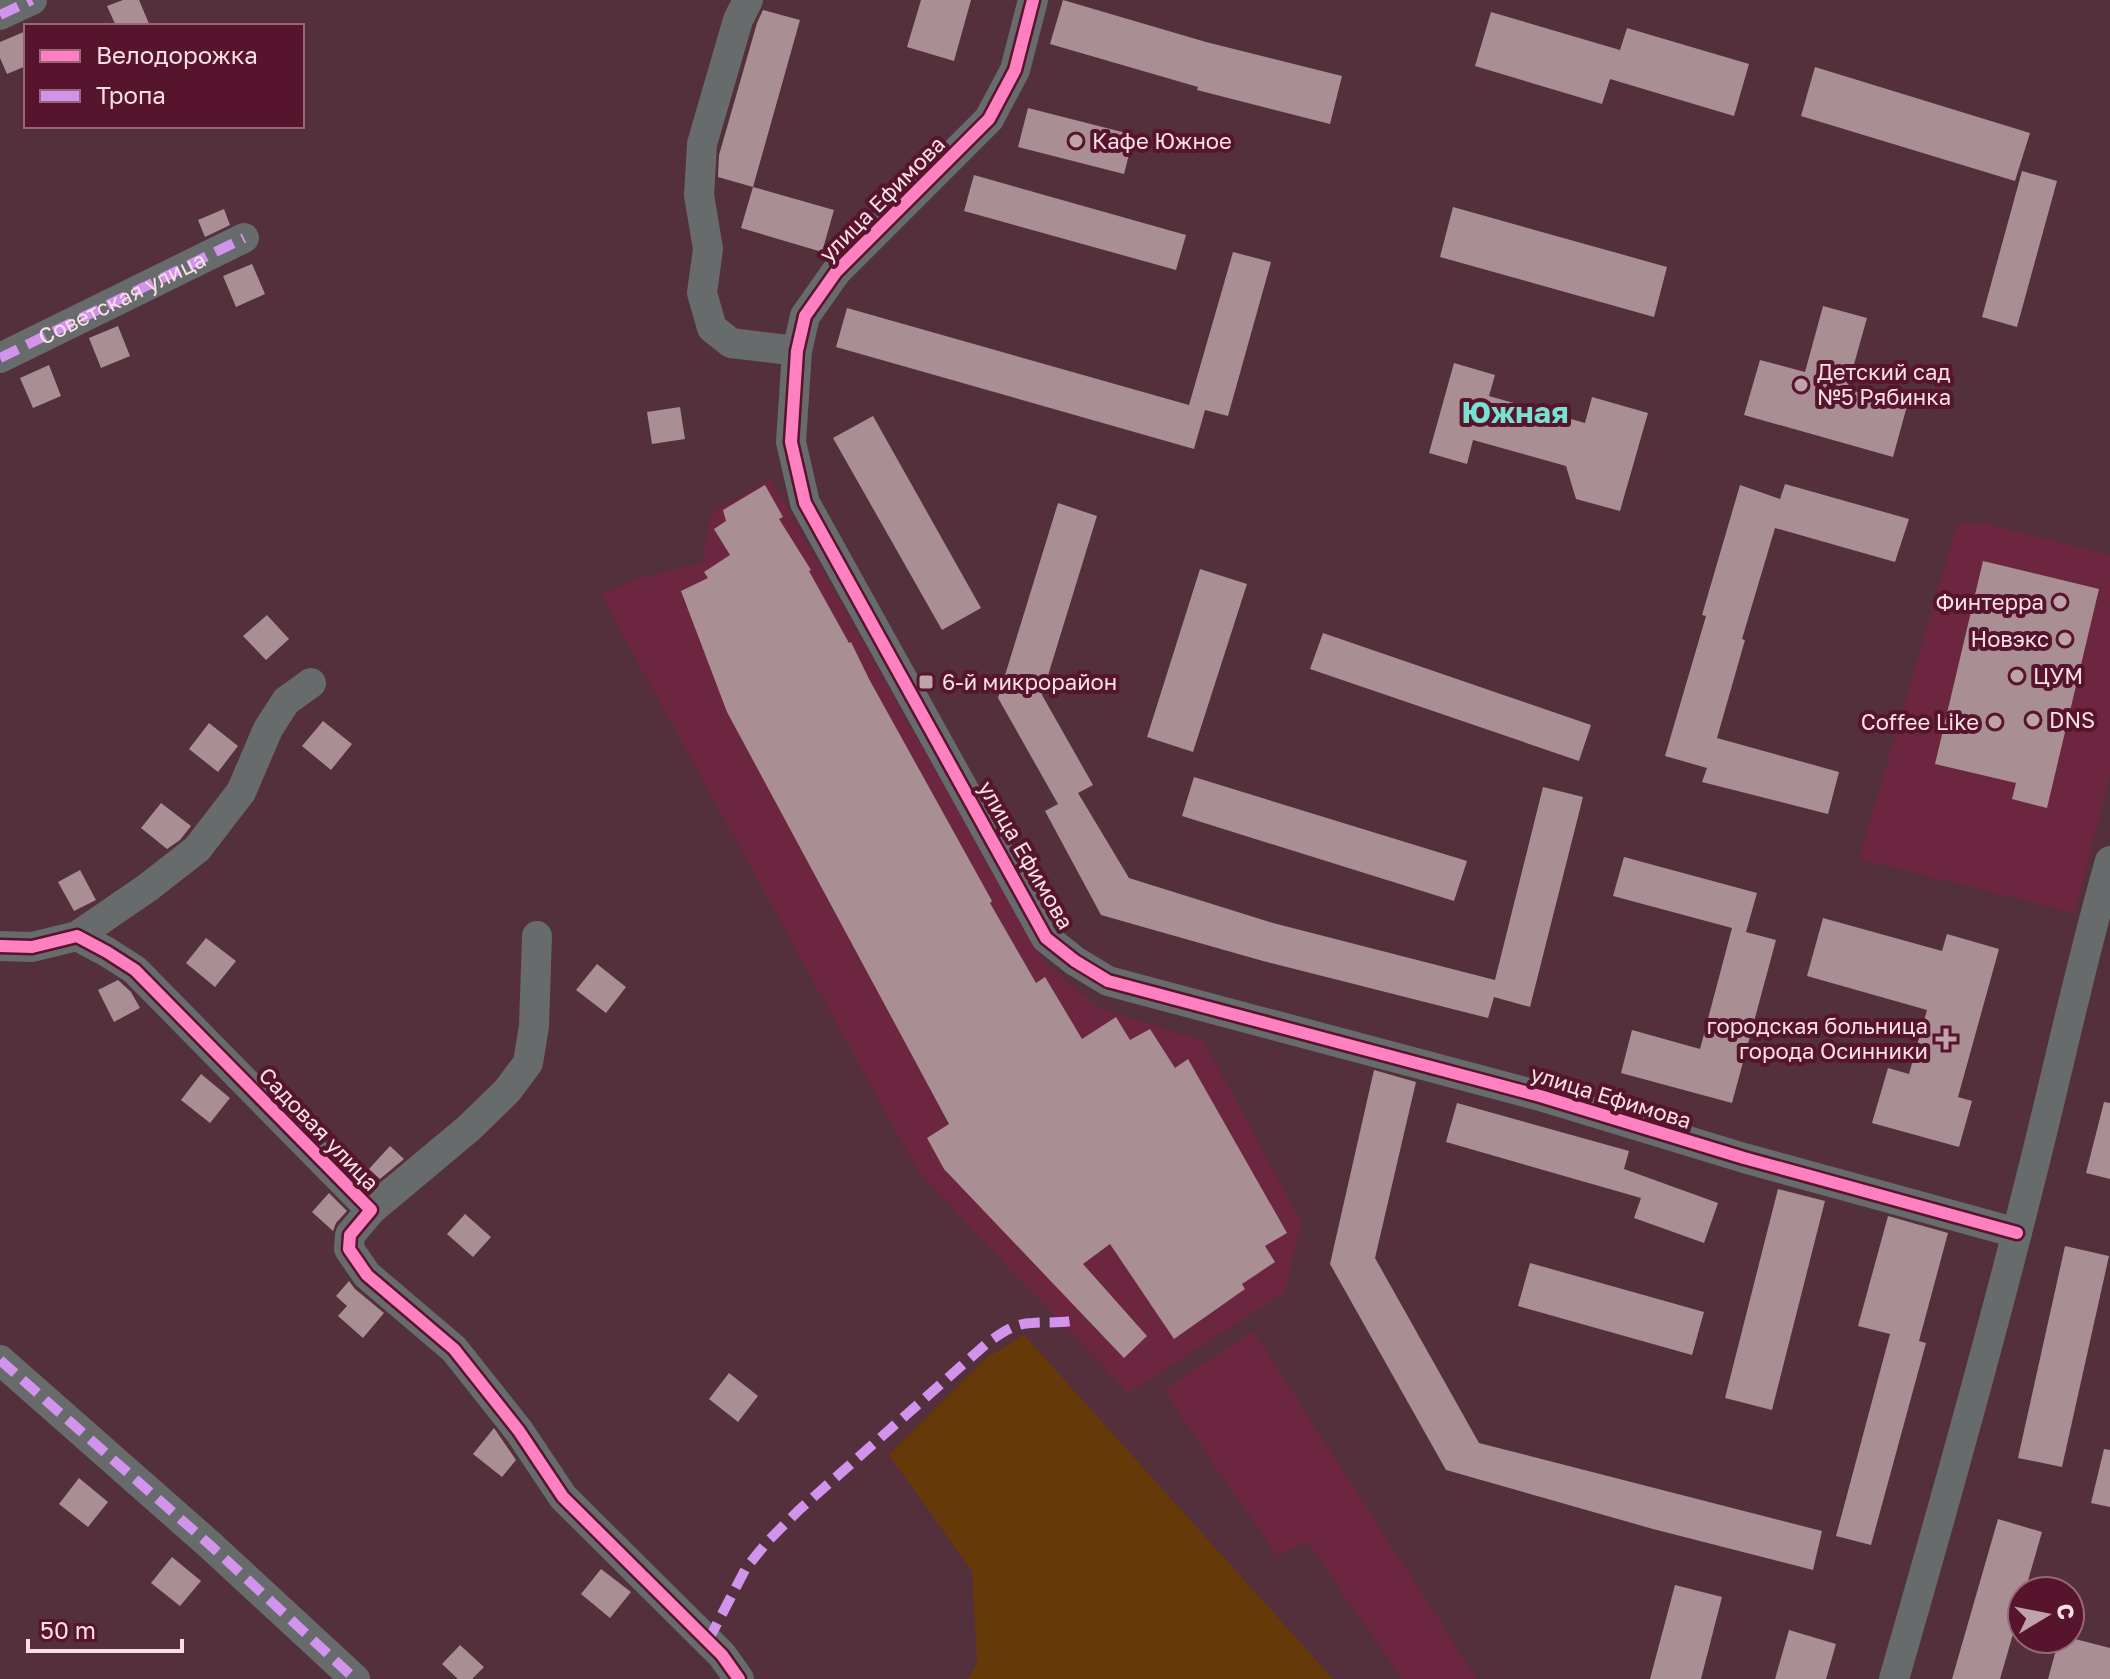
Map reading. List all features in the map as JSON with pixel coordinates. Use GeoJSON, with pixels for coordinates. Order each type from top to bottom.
{"type":"FeatureCollection","features":[{"type":"Feature","properties":{"kind":"street"},"geometry":{"type":"LineString","coordinates":[[0,15],[32,0]]}},
{"type":"Feature","properties":{"kind":"street"},"geometry":{"type":"LineString","coordinates":[[748,0],[738,20],[702,144],[699,195],[708,249],[702,293],[712,328],[731,343],[797,351]]}},
{"type":"Feature","properties":{"kind":"street","name":"улица Ефимова"},"geometry":{"type":"LineString","coordinates":[[1033,0],[1015,70],[989,119],[836,272],[805,316],[797,351],[791,442],[805,503],[1046,938],[1108,981],[1540,1096],[1772,1166],[2017,1233]]}},
{"type":"Feature","properties":{"kind":"street","name":"Советская улица"},"geometry":{"type":"LineString","coordinates":[[0,358],[244,238]]}},
{"type":"Feature","properties":{"kind":"street"},"geometry":{"type":"LineString","coordinates":[[0,946],[32,947],[77,936],[197,849],[241,792],[268,729],[286,701],[311,683]]}},
{"type":"Feature","properties":{"kind":"street"},"geometry":{"type":"LineString","coordinates":[[1894,1679],[2017,1233],[2086,944],[2110,861]]}},
{"type":"Feature","properties":{"kind":"street","name":"Садовая улица"},"geometry":{"type":"LineString","coordinates":[[77,936],[135,970],[371,1210],[350,1235],[349,1249],[367,1275],[454,1349],[519,1431],[563,1497],[722,1655],[739,1679]]}},
{"type":"Feature","properties":{"kind":"street"},"geometry":{"type":"LineString","coordinates":[[371,1210],[469,1128],[507,1091],[528,1063],[534,1026],[537,936]]}},
{"type":"Feature","properties":{"kind":"street"},"geometry":{"type":"LineString","coordinates":[[0,1360],[210,1545],[355,1679]]}},
{"type":"Feature","properties":{"kind":"shaded area"},"geometry":{"type":"Polygon","coordinates":[[[771,479],[1043,961],[1100,1009],[1204,1041],[1301,1222],[1285,1292],[1128,1393],[919,1173],[601,595],[632,580],[702,563],[712,512],[771,479]]]}},
{"type":"Feature","properties":{"kind":"shaded area"},"geometry":{"type":"Polygon","coordinates":[[[1957,524],[1987,524],[2110,555],[2110,776],[2075,913],[1859,859],[1957,524]]]}},
{"type":"Feature","properties":{"kind":"shaded area"},"geometry":{"type":"Polygon","coordinates":[[[1253,1331],[1477,1679],[1402,1679],[1308,1542],[1277,1556],[1172,1403],[1164,1390],[1253,1331]]]}},
{"type":"Feature","properties":{"kind":"shaded area"},"geometry":{"type":"Polygon","coordinates":[[[1024,1335],[1333,1679],[968,1679],[977,1663],[972,1571],[889,1455],[986,1358],[1024,1335]]]}},
{"type":"Feature","properties":{"kind":"building"},"geometry":{"type":"Polygon","coordinates":[[[123,0],[139,0],[149,24],[115,24],[107,6],[123,0]]]}},
{"type":"Feature","properties":{"kind":"building"},"geometry":{"type":"Polygon","coordinates":[[[921,0],[971,0],[954,61],[907,47],[921,0]]]}},
{"type":"Feature","properties":{"kind":"building"},"geometry":{"type":"Polygon","coordinates":[[[1063,0],[1206,42],[1342,76],[1330,124],[1197,90],[1198,87],[1050,44],[1063,0]]]}},
{"type":"Feature","properties":{"kind":"building"},"geometry":{"type":"Polygon","coordinates":[[[763,10],[800,20],[753,187],[718,177],[719,155],[763,10]]]}},
{"type":"Feature","properties":{"kind":"building"},"geometry":{"type":"Polygon","coordinates":[[[1491,12],[1620,50],[1627,28],[1749,64],[1734,116],[1610,79],[1602,104],[1475,66],[1491,12]]]}},
{"type":"Feature","properties":{"kind":"building"},"geometry":{"type":"Polygon","coordinates":[[[24,32],[24,67],[7,74],[0,58],[0,42],[24,32]]]}},
{"type":"Feature","properties":{"kind":"building"},"geometry":{"type":"Polygon","coordinates":[[[1815,67],[2030,133],[2015,181],[1801,116],[1815,67]]]}},
{"type":"Feature","properties":{"kind":"building","name":"Кафе Южное"},"geometry":{"type":"Polygon","coordinates":[[[1028,108],[1134,135],[1124,174],[1018,147],[1028,108]]]}},
{"type":"Feature","properties":{"kind":"building"},"geometry":{"type":"Polygon","coordinates":[[[2022,171],[2057,181],[2017,327],[1982,317],[2022,171]]]}},
{"type":"Feature","properties":{"kind":"building"},"geometry":{"type":"Polygon","coordinates":[[[974,175],[1186,235],[1176,270],[964,211],[974,175]]]}},
{"type":"Feature","properties":{"kind":"building"},"geometry":{"type":"Polygon","coordinates":[[[753,187],[834,210],[822,252],[741,228],[753,187]]]}},
{"type":"Feature","properties":{"kind":"building"},"geometry":{"type":"Polygon","coordinates":[[[1453,207],[1667,267],[1654,317],[1440,257],[1453,207]]]}},
{"type":"Feature","properties":{"kind":"building"},"geometry":{"type":"Polygon","coordinates":[[[224,209],[230,225],[205,237],[198,220],[224,209]]]}},
{"type":"Feature","properties":{"kind":"building"},"geometry":{"type":"Polygon","coordinates":[[[1233,252],[1271,262],[1228,416],[1205,410],[1194,449],[836,347],[847,308],[1189,405],[1233,252]]]}},
{"type":"Feature","properties":{"kind":"building"},"geometry":{"type":"Polygon","coordinates":[[[252,264],[265,294],[236,307],[223,276],[252,264]]]}},
{"type":"Feature","properties":{"kind":"building","name":"Детский сад №5 Рябинка"},"geometry":{"type":"Polygon","coordinates":[[[1823,306],[1867,318],[1847,389],[1907,406],[1893,457],[1744,415],[1760,360],[1805,372],[1823,306]]]}},
{"type":"Feature","properties":{"kind":"building"},"geometry":{"type":"Polygon","coordinates":[[[118,326],[130,356],[101,368],[89,338],[118,326]]]}},
{"type":"Feature","properties":{"kind":"building"},"geometry":{"type":"Polygon","coordinates":[[[1454,363],[1495,375],[1489,396],[1585,423],[1592,397],[1648,413],[1620,511],[1576,499],[1566,466],[1473,440],[1467,464],[1429,453],[1454,363]]]}},
{"type":"Feature","properties":{"kind":"building"},"geometry":{"type":"Polygon","coordinates":[[[49,365],[61,396],[33,408],[20,378],[49,365]]]}},
{"type":"Feature","properties":{"kind":"building"},"geometry":{"type":"Polygon","coordinates":[[[680,407],[685,439],[652,444],[647,412],[680,407]]]}},
{"type":"Feature","properties":{"kind":"building"},"geometry":{"type":"Polygon","coordinates":[[[873,416],[981,608],[942,630],[833,438],[873,416]]]}},
{"type":"Feature","properties":{"kind":"building"},"geometry":{"type":"Polygon","coordinates":[[[1785,484],[1909,519],[1895,562],[1775,528],[1742,639],[1745,640],[1717,738],[1839,772],[1828,814],[1702,782],[1707,768],[1665,756],[1740,485],[1780,499],[1785,484]]]}},
{"type":"Feature","properties":{"kind":"building"},"geometry":{"type":"Polygon","coordinates":[[[765,485],[783,517],[779,519],[851,642],[1036,983],[1045,977],[1082,1039],[1116,1017],[1130,1040],[1150,1029],[1175,1068],[1188,1059],[1287,1233],[1265,1246],[1275,1262],[1242,1284],[1245,1289],[1174,1339],[1110,1244],[1083,1264],[1147,1336],[1124,1358],[944,1169],[927,1138],[949,1124],[727,712],[681,591],[708,578],[704,572],[730,555],[714,529],[726,521],[723,510],[765,485]]]}},
{"type":"Feature","properties":{"kind":"building"},"geometry":{"type":"Polygon","coordinates":[[[1058,503],[1097,516],[1042,695],[1093,785],[1078,793],[1129,878],[1273,923],[1495,980],[1543,787],[1583,797],[1530,1007],[1494,997],[1488,1018],[1263,961],[1101,915],[1045,811],[1058,804],[998,698],[1058,503]]]}},
{"type":"Feature","properties":{"kind":"building","name":"ЦУМ"},"geometry":{"type":"Polygon","coordinates":[[[1983,561],[2099,589],[2047,808],[2012,799],[2016,783],[1935,764],[1983,561]]]}},
{"type":"Feature","properties":{"kind":"building"},"geometry":{"type":"Polygon","coordinates":[[[1200,569],[1247,584],[1193,752],[1147,737],[1200,569]]]}},
{"type":"Feature","properties":{"kind":"building"},"geometry":{"type":"Polygon","coordinates":[[[267,615],[289,639],[266,660],[243,636],[267,615]]]}},
{"type":"Feature","properties":{"kind":"building"},"geometry":{"type":"Polygon","coordinates":[[[1323,633],[1591,725],[1579,761],[1310,669],[1323,633]]]}},
{"type":"Feature","properties":{"kind":"building"},"geometry":{"type":"Polygon","coordinates":[[[323,721],[352,744],[331,770],[302,746],[323,721]]]}},
{"type":"Feature","properties":{"kind":"building"},"geometry":{"type":"Polygon","coordinates":[[[209,723],[238,746],[218,772],[189,749],[209,723]]]}},
{"type":"Feature","properties":{"kind":"building"},"geometry":{"type":"Polygon","coordinates":[[[1194,777],[1467,861],[1454,901],[1182,816],[1194,777]]]}},
{"type":"Feature","properties":{"kind":"building"},"geometry":{"type":"Polygon","coordinates":[[[161,803],[191,826],[180,840],[167,849],[141,828],[161,803]]]}},
{"type":"Feature","properties":{"kind":"building"},"geometry":{"type":"Polygon","coordinates":[[[1624,857],[1757,893],[1746,932],[1776,940],[1732,1103],[1621,1073],[1632,1030],[1700,1049],[1732,928],[1613,896],[1624,857]]]}},
{"type":"Feature","properties":{"kind":"building"},"geometry":{"type":"Polygon","coordinates":[[[80,870],[96,900],[74,911],[58,882],[80,870]]]}},
{"type":"Feature","properties":{"kind":"building","name":"городская больница города Осинники"},"geometry":{"type":"Polygon","coordinates":[[[1823,918],[1942,951],[1947,934],[1999,949],[1958,1097],[1972,1101],[1959,1147],[1872,1123],[1888,1068],[1909,1074],[1927,1010],[1807,976],[1823,918]]]}},
{"type":"Feature","properties":{"kind":"building"},"geometry":{"type":"Polygon","coordinates":[[[206,938],[236,961],[215,987],[186,963],[206,938]]]}},
{"type":"Feature","properties":{"kind":"building"},"geometry":{"type":"Polygon","coordinates":[[[597,964],[626,987],[606,1013],[576,990],[597,964]]]}},
{"type":"Feature","properties":{"kind":"building"},"geometry":{"type":"Polygon","coordinates":[[[118,980],[131,992],[140,1008],[114,1022],[98,990],[118,980]]]}},
{"type":"Feature","properties":{"kind":"building"},"geometry":{"type":"Polygon","coordinates":[[[1374,1070],[1416,1082],[1375,1258],[1479,1443],[1822,1531],[1813,1570],[1653,1529],[1446,1470],[1330,1264],[1374,1070]]]}},
{"type":"Feature","properties":{"kind":"building"},"geometry":{"type":"Polygon","coordinates":[[[201,1074],[230,1098],[210,1123],[181,1100],[201,1074]]]}},
{"type":"Feature","properties":{"kind":"building"},"geometry":{"type":"Polygon","coordinates":[[[2104,1102],[2110,1103],[2110,1179],[2086,1173],[2104,1102]]]}},
{"type":"Feature","properties":{"kind":"building"},"geometry":{"type":"Polygon","coordinates":[[[1457,1103],[1629,1151],[1624,1169],[1718,1203],[1704,1243],[1634,1218],[1641,1198],[1446,1142],[1457,1103]]]}},
{"type":"Feature","properties":{"kind":"building"},"geometry":{"type":"Polygon","coordinates":[[[390,1146],[404,1159],[380,1179],[369,1169],[390,1146]]]}},
{"type":"Feature","properties":{"kind":"building"},"geometry":{"type":"Polygon","coordinates":[[[1778,1189],[1825,1201],[1772,1410],[1725,1398],[1778,1189]]]}},
{"type":"Feature","properties":{"kind":"building"},"geometry":{"type":"Polygon","coordinates":[[[329,1193],[347,1211],[333,1231],[312,1212],[329,1193]]]}},
{"type":"Feature","properties":{"kind":"building"},"geometry":{"type":"Polygon","coordinates":[[[465,1214],[491,1237],[473,1257],[447,1234],[465,1214]]]}},
{"type":"Feature","properties":{"kind":"building"},"geometry":{"type":"Polygon","coordinates":[[[1888,1216],[1948,1233],[1919,1341],[1926,1343],[1871,1545],[1836,1536],[1890,1334],[1858,1326],[1888,1216]]]}},
{"type":"Feature","properties":{"kind":"building"},"geometry":{"type":"Polygon","coordinates":[[[2065,1246],[2109,1256],[2062,1467],[2018,1458],[2065,1246]]]}},
{"type":"Feature","properties":{"kind":"building"},"geometry":{"type":"Polygon","coordinates":[[[1530,1263],[1704,1312],[1692,1355],[1518,1306],[1530,1263]]]}},
{"type":"Feature","properties":{"kind":"building"},"geometry":{"type":"Polygon","coordinates":[[[349,1281],[384,1313],[363,1338],[338,1316],[347,1306],[336,1296],[349,1281]]]}},
{"type":"Feature","properties":{"kind":"building"},"geometry":{"type":"Polygon","coordinates":[[[729,1373],[758,1396],[738,1422],[709,1399],[729,1373]]]}},
{"type":"Feature","properties":{"kind":"building"},"geometry":{"type":"Polygon","coordinates":[[[494,1428],[516,1460],[502,1477],[473,1454],[494,1428]]]}},
{"type":"Feature","properties":{"kind":"building"},"geometry":{"type":"Polygon","coordinates":[[[2104,1449],[2110,1450],[2110,1507],[2091,1503],[2104,1449]]]}},
{"type":"Feature","properties":{"kind":"building"},"geometry":{"type":"Polygon","coordinates":[[[79,1478],[108,1502],[88,1527],[59,1504],[79,1478]]]}},
{"type":"Feature","properties":{"kind":"building"},"geometry":{"type":"Polygon","coordinates":[[[1998,1519],[2042,1532],[2030,1575],[2006,1575],[2007,1655],[2000,1679],[1952,1679],[1998,1519]]]}},
{"type":"Feature","properties":{"kind":"building"},"geometry":{"type":"Polygon","coordinates":[[[172,1557],[201,1581],[180,1606],[151,1583],[172,1557]]]}},
{"type":"Feature","properties":{"kind":"building"},"geometry":{"type":"Polygon","coordinates":[[[601,1569],[631,1592],[610,1618],[581,1594],[601,1569]]]}},
{"type":"Feature","properties":{"kind":"building"},"geometry":{"type":"Polygon","coordinates":[[[1675,1585],[1722,1597],[1701,1679],[1650,1679],[1675,1585]]]}},
{"type":"Feature","properties":{"kind":"building"},"geometry":{"type":"Polygon","coordinates":[[[1789,1630],[1836,1644],[1826,1679],[1775,1679],[1789,1630]]]}},
{"type":"Feature","properties":{"kind":"building"},"geometry":{"type":"Polygon","coordinates":[[[2086,1642],[2110,1648],[2110,1679],[2048,1679],[2055,1655],[2086,1655],[2086,1642]]]}},
{"type":"Feature","properties":{"kind":"building"},"geometry":{"type":"Polygon","coordinates":[[[460,1645],[484,1667],[472,1679],[458,1679],[442,1664],[460,1645]]]}},
{"type":"Feature","properties":{"kind":"marked path"},"geometry":{"type":"LineString","coordinates":[[0,15],[32,0]]}},
{"type":"Feature","properties":{"kind":"marked path"},"geometry":{"type":"LineString","coordinates":[[0,358],[244,238]]}},
{"type":"Feature","properties":{"kind":"marked path"},"geometry":{"type":"LineString","coordinates":[[708,1641],[746,1568],[768,1541],[986,1344],[1019,1325],[1071,1321]]}},
{"type":"Feature","properties":{"kind":"marked path"},"geometry":{"type":"LineString","coordinates":[[0,1360],[210,1545],[355,1679]]}},
{"type":"Feature","properties":{"kind":"cycle path"},"geometry":{"type":"LineString","coordinates":[[1033,0],[1015,70],[989,119],[836,272],[805,316],[797,351],[791,442],[805,503],[1046,938],[1108,981],[1540,1096],[1744,1158],[2017,1233]]}},
{"type":"Feature","properties":{"kind":"cycle path"},"geometry":{"type":"LineString","coordinates":[[0,946],[32,947],[77,936],[135,970],[371,1210],[350,1235],[349,1249],[367,1275],[454,1349],[519,1431],[563,1497],[722,1655],[739,1679]]}},
{"type":"Feature","properties":{"kind":"place","name":"Кафе Южное"},"geometry":{"type":"Point","coordinates":[1076,141]}},
{"type":"Feature","properties":{"kind":"place","name":"Детский сад №5 Рябинка"},"geometry":{"type":"Point","coordinates":[1801,385]}},
{"type":"Feature","properties":{"kind":"place","name":"Финтерра"},"geometry":{"type":"Point","coordinates":[2060,602]}},
{"type":"Feature","properties":{"kind":"place","name":"Новэкс"},"geometry":{"type":"Point","coordinates":[2065,639]}},
{"type":"Feature","properties":{"kind":"place","name":"ЦУМ"},"geometry":{"type":"Point","coordinates":[2017,676]}},
{"type":"Feature","properties":{"kind":"place","name":"6-й микрорайон"},"geometry":{"type":"Point","coordinates":[926,682]}},
{"type":"Feature","properties":{"kind":"place","name":"DNS"},"geometry":{"type":"Point","coordinates":[2033,720]}},
{"type":"Feature","properties":{"kind":"place","name":"Coffee Like"},"geometry":{"type":"Point","coordinates":[1995,722]}},
{"type":"Feature","properties":{"kind":"place","name":"городская больница города Осинники"},"geometry":{"type":"Point","coordinates":[1946,1039]}},
{"type":"Feature","properties":{"kind":"district","name":"Южная"},"geometry":{"type":"Point","coordinates":[1515,413]}}]}
